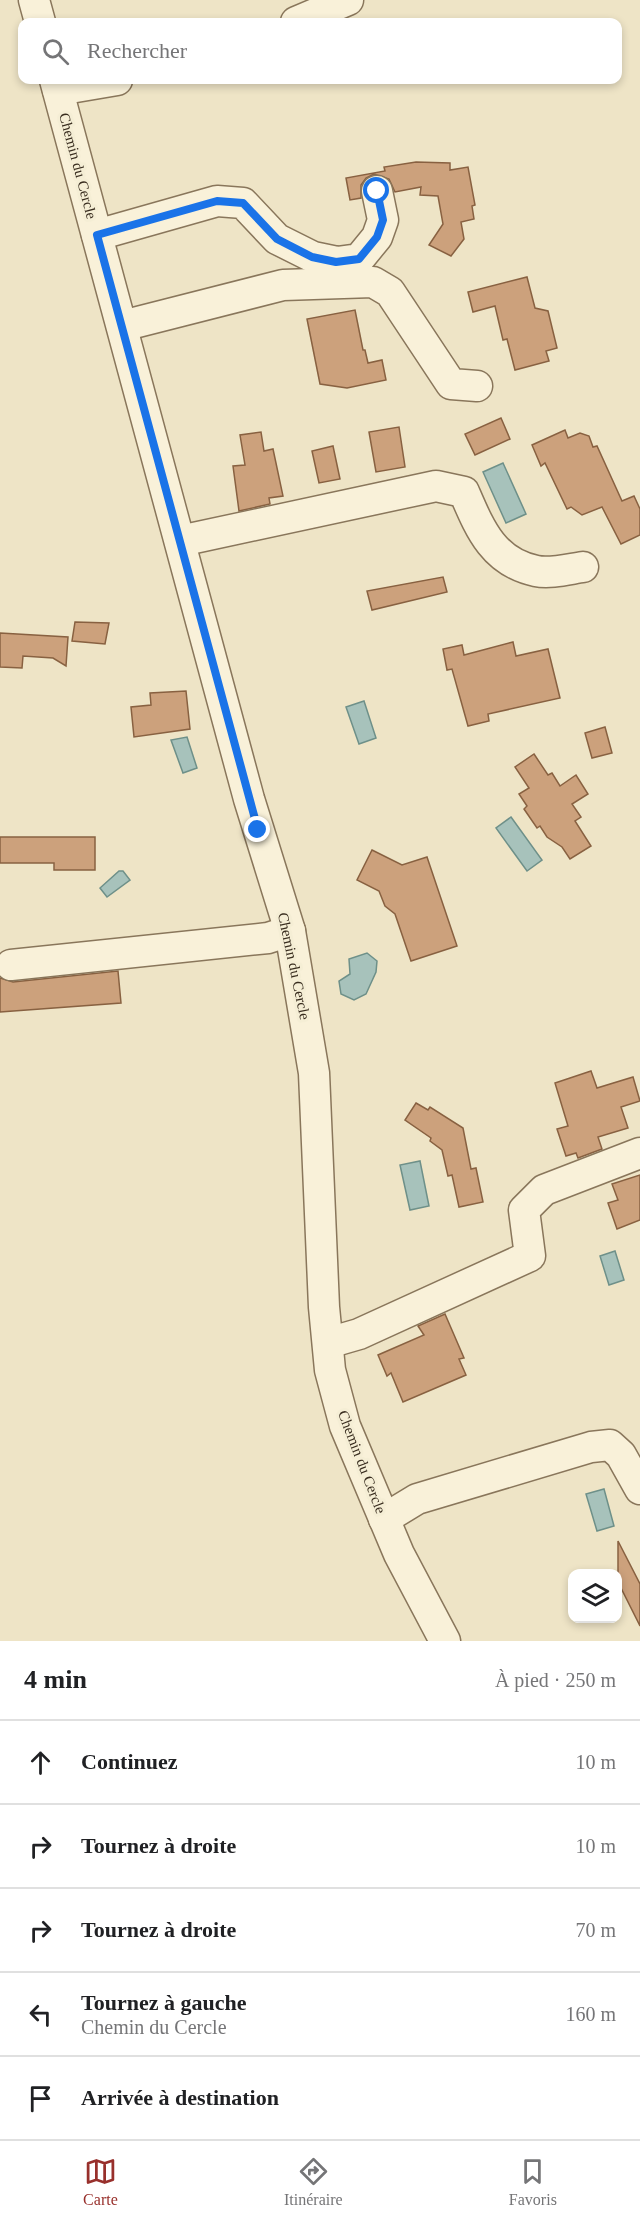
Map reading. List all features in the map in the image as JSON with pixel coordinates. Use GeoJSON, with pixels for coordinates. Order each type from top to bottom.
{"type":"FeatureCollection","features":[{"type":"Feature","properties":{"kind":"street"},"geometry":{"type":"LineString","coordinates":[[34,0],[39,18]]}},
{"type":"Feature","properties":{"kind":"street"},"geometry":{"type":"LineString","coordinates":[[305,18],[348,0]]}},
{"type":"Feature","properties":{"kind":"street","name":"Chemin du Cercle"},"geometry":{"type":"LineString","coordinates":[[56,85],[249,799],[290,931],[314,1073],[324,1307],[330,1370],[345,1426],[384,1519],[399,1554],[445,1641]]}},
{"type":"Feature","properties":{"kind":"street"},"geometry":{"type":"LineString","coordinates":[[97,235],[217,201],[243,203],[277,239],[312,257],[336,262],[359,259],[377,237],[383,220],[377,191]]}},
{"type":"Feature","properties":{"kind":"street"},"geometry":{"type":"LineString","coordinates":[[122,326],[283,285],[373,282],[390,292],[452,384],[477,386]]}},
{"type":"Feature","properties":{"kind":"street"},"geometry":{"type":"LineString","coordinates":[[180,541],[436,486],[464,492],[481,532],[505,559],[537,571],[583,567]]}},
{"type":"Feature","properties":{"kind":"street"},"geometry":{"type":"LineString","coordinates":[[11,965],[268,938],[290,931]]}},
{"type":"Feature","properties":{"kind":"street"},"geometry":{"type":"LineString","coordinates":[[328,1343],[359,1334],[530,1256],[524,1210],[544,1190],[640,1153]]}},
{"type":"Feature","properties":{"kind":"street"},"geometry":{"type":"LineString","coordinates":[[384,1519],[417,1499],[591,1447],[610,1445],[621,1455],[640,1489]]}},
{"type":"Feature","properties":{"kind":"water"},"geometry":{"type":"Polygon","coordinates":[[[503,463],[526,514],[506,523],[483,472],[503,463]]]}},
{"type":"Feature","properties":{"kind":"water"},"geometry":{"type":"Polygon","coordinates":[[[364,701],[376,738],[359,744],[346,707],[364,701]]]}},
{"type":"Feature","properties":{"kind":"water"},"geometry":{"type":"Polygon","coordinates":[[[187,737],[197,768],[183,773],[171,740],[187,737]]]}},
{"type":"Feature","properties":{"kind":"water"},"geometry":{"type":"Polygon","coordinates":[[[511,817],[542,860],[527,871],[496,828],[511,817]]]}},
{"type":"Feature","properties":{"kind":"water"},"geometry":{"type":"Polygon","coordinates":[[[119,871],[123,871],[130,880],[107,897],[100,888],[119,871]]]}},
{"type":"Feature","properties":{"kind":"water"},"geometry":{"type":"Polygon","coordinates":[[[367,953],[377,961],[376,972],[366,994],[354,1000],[341,994],[339,981],[350,974],[349,959],[367,953]]]}},
{"type":"Feature","properties":{"kind":"water"},"geometry":{"type":"Polygon","coordinates":[[[420,1161],[429,1206],[410,1210],[400,1165],[420,1161]]]}},
{"type":"Feature","properties":{"kind":"water"},"geometry":{"type":"Polygon","coordinates":[[[615,1251],[624,1280],[609,1285],[600,1256],[615,1251]]]}},
{"type":"Feature","properties":{"kind":"water"},"geometry":{"type":"Polygon","coordinates":[[[604,1489],[614,1526],[597,1531],[586,1494],[604,1489]]]}},
{"type":"Feature","properties":{"kind":"building"},"geometry":{"type":"Polygon","coordinates":[[[416,162],[450,163],[450,170],[468,167],[475,205],[472,206],[474,219],[461,222],[464,239],[451,256],[429,245],[443,224],[438,196],[420,195],[421,187],[395,192],[389,179],[374,174],[366,178],[361,185],[361,198],[350,200],[346,178],[385,171],[384,167],[416,162]]]}},
{"type":"Feature","properties":{"kind":"building"},"geometry":{"type":"Polygon","coordinates":[[[527,277],[535,308],[548,311],[557,348],[546,351],[549,361],[515,370],[507,339],[503,340],[495,306],[473,312],[468,292],[527,277]]]}},
{"type":"Feature","properties":{"kind":"building"},"geometry":{"type":"Polygon","coordinates":[[[355,310],[368,363],[382,360],[386,380],[347,388],[320,384],[307,319],[355,310]]]}},
{"type":"Feature","properties":{"kind":"building"},"geometry":{"type":"Polygon","coordinates":[[[501,418],[510,439],[475,455],[465,434],[501,418]]]}},
{"type":"Feature","properties":{"kind":"building"},"geometry":{"type":"Polygon","coordinates":[[[399,427],[405,467],[376,472],[369,432],[399,427]]]}},
{"type":"Feature","properties":{"kind":"building"},"geometry":{"type":"Polygon","coordinates":[[[565,430],[568,438],[580,433],[589,436],[593,447],[597,446],[622,501],[634,496],[640,509],[640,535],[621,544],[602,507],[582,515],[571,507],[567,509],[545,463],[541,466],[532,445],[565,430]]]}},
{"type":"Feature","properties":{"kind":"building"},"geometry":{"type":"Polygon","coordinates":[[[261,432],[264,451],[273,449],[283,496],[269,498],[270,504],[239,511],[233,466],[245,465],[240,435],[261,432]]]}},
{"type":"Feature","properties":{"kind":"building"},"geometry":{"type":"Polygon","coordinates":[[[333,446],[340,479],[319,483],[312,451],[333,446]]]}},
{"type":"Feature","properties":{"kind":"building"},"geometry":{"type":"Polygon","coordinates":[[[443,577],[447,592],[372,610],[367,591],[443,577]]]}},
{"type":"Feature","properties":{"kind":"building"},"geometry":{"type":"Polygon","coordinates":[[[75,622],[109,623],[105,644],[72,641],[75,622]]]}},
{"type":"Feature","properties":{"kind":"building"},"geometry":{"type":"Polygon","coordinates":[[[0,633],[68,637],[66,666],[53,658],[23,656],[22,668],[0,667],[0,633]]]}},
{"type":"Feature","properties":{"kind":"building"},"geometry":{"type":"Polygon","coordinates":[[[513,642],[516,656],[548,649],[560,698],[488,714],[489,721],[468,726],[452,669],[447,670],[443,649],[462,645],[464,655],[513,642]]]}},
{"type":"Feature","properties":{"kind":"building"},"geometry":{"type":"Polygon","coordinates":[[[186,691],[190,729],[134,737],[131,707],[151,705],[150,693],[186,691]]]}},
{"type":"Feature","properties":{"kind":"building"},"geometry":{"type":"Polygon","coordinates":[[[605,727],[612,753],[592,758],[585,733],[605,727]]]}},
{"type":"Feature","properties":{"kind":"building"},"geometry":{"type":"Polygon","coordinates":[[[534,754],[548,775],[552,773],[560,786],[576,775],[588,794],[572,804],[581,817],[575,821],[591,846],[570,859],[562,847],[547,837],[540,826],[537,828],[524,809],[527,806],[519,794],[529,788],[515,767],[534,754]]]}},
{"type":"Feature","properties":{"kind":"building"},"geometry":{"type":"Polygon","coordinates":[[[0,837],[95,837],[95,870],[54,870],[54,863],[0,863],[0,837]]]}},
{"type":"Feature","properties":{"kind":"building"},"geometry":{"type":"Polygon","coordinates":[[[372,850],[402,865],[427,857],[457,946],[411,961],[395,914],[385,906],[379,891],[357,880],[372,850]]]}},
{"type":"Feature","properties":{"kind":"building"},"geometry":{"type":"Polygon","coordinates":[[[118,971],[121,1003],[0,1012],[0,978],[13,982],[118,971]]]}},
{"type":"Feature","properties":{"kind":"building"},"geometry":{"type":"Polygon","coordinates":[[[591,1071],[597,1088],[633,1077],[640,1101],[621,1107],[628,1128],[598,1137],[602,1149],[578,1158],[576,1153],[566,1156],[557,1129],[568,1126],[555,1083],[591,1071]]]}},
{"type":"Feature","properties":{"kind":"building"},"geometry":{"type":"Polygon","coordinates":[[[416,1103],[428,1110],[430,1107],[463,1128],[471,1169],[476,1168],[483,1202],[459,1207],[452,1175],[448,1176],[442,1150],[430,1141],[431,1138],[405,1120],[416,1103]]]}},
{"type":"Feature","properties":{"kind":"building"},"geometry":{"type":"Polygon","coordinates":[[[640,1175],[640,1220],[617,1229],[608,1203],[618,1200],[612,1184],[640,1175]]]}},
{"type":"Feature","properties":{"kind":"building"},"geometry":{"type":"Polygon","coordinates":[[[445,1314],[464,1358],[459,1359],[466,1375],[403,1402],[391,1373],[387,1376],[378,1355],[424,1335],[418,1326],[445,1314]]]}},
{"type":"Feature","properties":{"kind":"building"},"geometry":{"type":"Polygon","coordinates":[[[618,1541],[640,1584],[640,1626],[622,1590],[622,1569],[618,1569],[618,1541]]]}},
{"type":"Feature","properties":{"kind":"route"},"geometry":{"type":"LineString","coordinates":[[258,830],[97,235],[217,201],[243,203],[277,239],[312,257],[336,262],[359,259],[377,237],[383,220],[377,191]]}}]}
